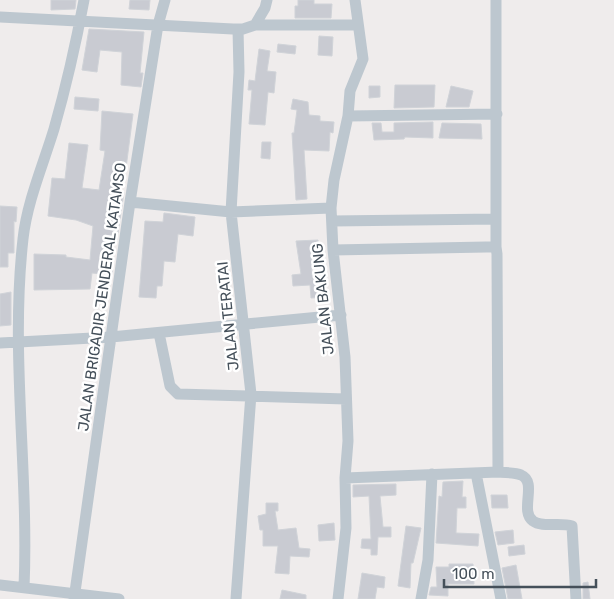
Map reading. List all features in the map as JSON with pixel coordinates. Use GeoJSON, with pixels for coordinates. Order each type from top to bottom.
{"type":"FeatureCollection","features":[{"type":"Feature","properties":{"kind":"street"},"geometry":{"type":"LineString","coordinates":[[24,588],[26,543],[18,342],[23,236],[33,194],[54,127],[84,0]]}},
{"type":"Feature","properties":{"kind":"street","name":"JALAN BRIGADIR JENDERAL KATAMSO"},"geometry":{"type":"LineString","coordinates":[[74,596],[130,202],[158,25],[165,0]]}},
{"type":"Feature","properties":{"kind":"street"},"geometry":{"type":"LineString","coordinates":[[255,25],[265,8],[267,0]]}},
{"type":"Feature","properties":{"kind":"street","name":"JALAN BAKUNG"},"geometry":{"type":"LineString","coordinates":[[338,599],[346,528],[345,478],[348,441],[331,208],[334,180],[348,116],[350,91],[363,59],[355,0]]}},
{"type":"Feature","properties":{"kind":"street"},"geometry":{"type":"LineString","coordinates":[[496,0],[498,472]]}},
{"type":"Feature","properties":{"kind":"street"},"geometry":{"type":"LineString","coordinates":[[0,17],[238,29],[255,25],[358,25]]}},
{"type":"Feature","properties":{"kind":"street","name":"JALAN TERATAI"},"geometry":{"type":"LineString","coordinates":[[236,599],[251,394],[231,212],[239,72],[238,29]]}},
{"type":"Feature","properties":{"kind":"street"},"geometry":{"type":"LineString","coordinates":[[348,116],[497,114]]}},
{"type":"Feature","properties":{"kind":"street"},"geometry":{"type":"LineString","coordinates":[[130,202],[231,212],[331,208]]}},
{"type":"Feature","properties":{"kind":"street"},"geometry":{"type":"LineString","coordinates":[[332,221],[496,219]]}},
{"type":"Feature","properties":{"kind":"street"},"geometry":{"type":"LineString","coordinates":[[333,250],[496,247]]}},
{"type":"Feature","properties":{"kind":"street"},"geometry":{"type":"LineString","coordinates":[[0,343],[160,333],[340,315]]}},
{"type":"Feature","properties":{"kind":"street"},"geometry":{"type":"LineString","coordinates":[[160,333],[170,386],[178,394],[251,394],[346,399]]}},
{"type":"Feature","properties":{"kind":"street"},"geometry":{"type":"LineString","coordinates":[[345,478],[498,472],[520,474],[525,477],[528,487],[528,511],[531,520],[536,523],[572,526],[576,599]]}},
{"type":"Feature","properties":{"kind":"street"},"geometry":{"type":"LineString","coordinates":[[476,473],[501,599]]}},
{"type":"Feature","properties":{"kind":"street"},"geometry":{"type":"LineString","coordinates":[[421,599],[428,560],[432,474]]}},
{"type":"Feature","properties":{"kind":"street"},"geometry":{"type":"LineString","coordinates":[[0,585],[74,596],[119,599]]}},
{"type":"Feature","properties":{"kind":"building"},"geometry":{"type":"Polygon","coordinates":[[[51,0],[76,0],[75,9],[51,10],[51,0]]]}},
{"type":"Feature","properties":{"kind":"building"},"geometry":{"type":"Polygon","coordinates":[[[130,0],[150,0],[149,10],[129,9],[130,0]]]}},
{"type":"Feature","properties":{"kind":"building"},"geometry":{"type":"Polygon","coordinates":[[[298,0],[314,0],[314,4],[332,4],[331,18],[295,18],[295,6],[298,6],[298,0]]]}},
{"type":"Feature","properties":{"kind":"building"},"geometry":{"type":"Polygon","coordinates":[[[89,29],[144,32],[140,73],[143,73],[141,87],[121,85],[122,52],[100,50],[97,72],[82,70],[89,29]]]}},
{"type":"Feature","properties":{"kind":"building"},"geometry":{"type":"Polygon","coordinates":[[[319,36],[333,37],[332,56],[318,55],[319,36]]]}},
{"type":"Feature","properties":{"kind":"building"},"geometry":{"type":"Polygon","coordinates":[[[278,44],[296,46],[295,54],[277,52],[278,44]]]}},
{"type":"Feature","properties":{"kind":"building"},"geometry":{"type":"Polygon","coordinates":[[[259,49],[270,51],[267,71],[276,72],[274,93],[268,92],[265,125],[249,124],[252,90],[248,90],[249,80],[255,81],[259,49]]]}},
{"type":"Feature","properties":{"kind":"building"},"geometry":{"type":"Polygon","coordinates":[[[395,85],[435,85],[434,107],[394,108],[395,85]]]}},
{"type":"Feature","properties":{"kind":"building"},"geometry":{"type":"Polygon","coordinates":[[[369,86],[380,86],[380,97],[369,98],[369,86]]]}},
{"type":"Feature","properties":{"kind":"building"},"geometry":{"type":"Polygon","coordinates":[[[451,86],[473,91],[469,107],[446,107],[451,86]]]}},
{"type":"Feature","properties":{"kind":"building"},"geometry":{"type":"Polygon","coordinates":[[[75,97],[99,99],[98,111],[74,109],[75,97]]]}},
{"type":"Feature","properties":{"kind":"building"},"geometry":{"type":"Polygon","coordinates":[[[293,99],[308,102],[309,115],[320,116],[320,121],[334,122],[333,133],[330,132],[329,151],[304,150],[307,199],[296,200],[292,133],[294,133],[297,110],[291,109],[293,99]]]}},
{"type":"Feature","properties":{"kind":"building"},"geometry":{"type":"Polygon","coordinates":[[[102,111],[133,114],[126,168],[124,167],[121,192],[124,192],[117,240],[114,240],[112,275],[92,273],[90,289],[34,290],[34,254],[66,255],[66,257],[90,260],[93,226],[76,220],[48,216],[52,178],[65,179],[69,143],[88,145],[82,188],[99,190],[105,151],[100,150],[102,111]]]}},
{"type":"Feature","properties":{"kind":"building"},"geometry":{"type":"Polygon","coordinates":[[[433,122],[433,138],[405,137],[404,139],[374,140],[372,123],[381,123],[382,132],[394,132],[394,123],[433,122]]]}},
{"type":"Feature","properties":{"kind":"building"},"geometry":{"type":"Polygon","coordinates":[[[442,123],[481,124],[482,139],[439,138],[442,123]]]}},
{"type":"Feature","properties":{"kind":"building"},"geometry":{"type":"Polygon","coordinates":[[[262,142],[271,142],[270,159],[261,158],[262,142]]]}},
{"type":"Feature","properties":{"kind":"building"},"geometry":{"type":"Polygon","coordinates":[[[0,206],[17,207],[16,222],[14,221],[14,253],[8,253],[8,267],[0,267],[0,206]]]}},
{"type":"Feature","properties":{"kind":"building"},"geometry":{"type":"Polygon","coordinates":[[[164,213],[195,217],[193,236],[178,234],[175,262],[164,261],[162,286],[157,286],[156,298],[139,297],[145,221],[163,222],[164,213]]]}},
{"type":"Feature","properties":{"kind":"building"},"geometry":{"type":"Polygon","coordinates":[[[318,240],[319,252],[311,252],[312,275],[324,274],[327,297],[311,298],[310,285],[293,286],[292,275],[301,274],[296,241],[318,240]]]}},
{"type":"Feature","properties":{"kind":"building"},"geometry":{"type":"Polygon","coordinates":[[[11,292],[11,325],[0,326],[0,294],[11,292]]]}},
{"type":"Feature","properties":{"kind":"building"},"geometry":{"type":"Polygon","coordinates":[[[463,481],[462,497],[466,497],[466,508],[457,508],[456,533],[479,534],[478,546],[436,543],[439,496],[442,497],[443,482],[463,481]]]}},
{"type":"Feature","properties":{"kind":"building"},"geometry":{"type":"Polygon","coordinates":[[[396,484],[396,495],[380,496],[383,527],[391,527],[391,537],[378,537],[377,555],[371,555],[371,549],[361,548],[362,539],[371,539],[369,496],[353,497],[353,485],[396,484]]]}},
{"type":"Feature","properties":{"kind":"building"},"geometry":{"type":"Polygon","coordinates":[[[491,495],[507,495],[508,508],[492,508],[491,495]]]}},
{"type":"Feature","properties":{"kind":"building"},"geometry":{"type":"Polygon","coordinates":[[[266,503],[278,503],[278,511],[275,511],[278,530],[296,528],[299,548],[310,549],[309,557],[290,556],[289,574],[275,573],[278,546],[263,546],[263,530],[260,530],[258,516],[266,514],[266,503]]]}},
{"type":"Feature","properties":{"kind":"building"},"geometry":{"type":"Polygon","coordinates":[[[334,523],[335,540],[319,541],[318,525],[334,523]]]}},
{"type":"Feature","properties":{"kind":"building"},"geometry":{"type":"Polygon","coordinates":[[[406,526],[421,528],[413,563],[411,563],[410,588],[398,586],[406,526]]]}},
{"type":"Feature","properties":{"kind":"building"},"geometry":{"type":"Polygon","coordinates":[[[513,530],[514,543],[498,545],[495,532],[513,530]]]}},
{"type":"Feature","properties":{"kind":"building"},"geometry":{"type":"Polygon","coordinates":[[[524,545],[525,554],[509,556],[508,547],[524,545]]]}},
{"type":"Feature","properties":{"kind":"building"},"geometry":{"type":"Polygon","coordinates":[[[449,564],[473,564],[474,584],[448,584],[448,596],[429,595],[431,587],[437,587],[436,567],[449,567],[449,564]]]}},
{"type":"Feature","properties":{"kind":"building"},"geometry":{"type":"Polygon","coordinates":[[[516,565],[522,599],[508,599],[502,568],[516,565]]]}},
{"type":"Feature","properties":{"kind":"building"},"geometry":{"type":"Polygon","coordinates":[[[362,573],[385,577],[384,588],[377,587],[375,599],[358,599],[362,573]]]}},
{"type":"Feature","properties":{"kind":"building"},"geometry":{"type":"Polygon","coordinates":[[[588,582],[590,599],[583,599],[583,583],[588,582]]]}},
{"type":"Feature","properties":{"kind":"building"},"geometry":{"type":"Polygon","coordinates":[[[282,590],[306,595],[306,599],[280,599],[282,590]]]}}]}
